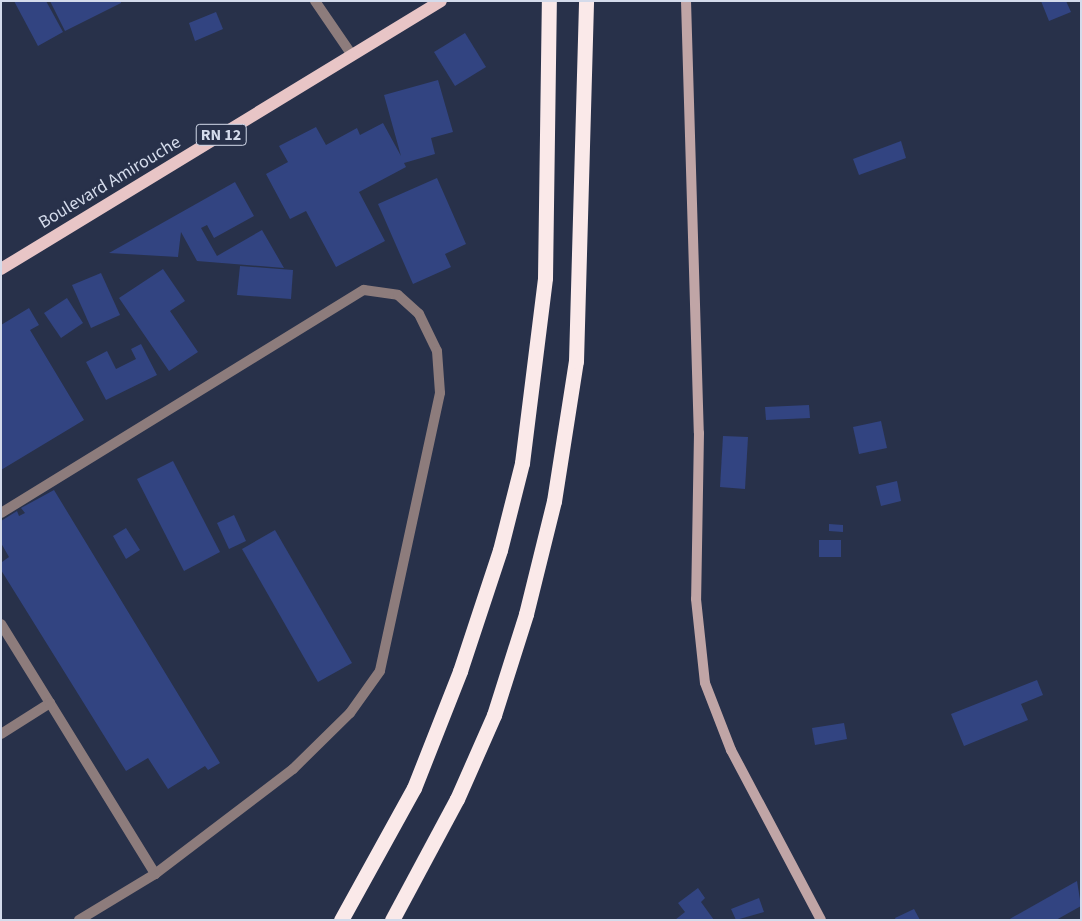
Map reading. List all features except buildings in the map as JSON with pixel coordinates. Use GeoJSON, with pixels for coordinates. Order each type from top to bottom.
{"type":"FeatureCollection","features":[{"type":"Feature","properties":{"kind":"highway"},"geometry":{"type":"LineString","coordinates":[[342,920],[418,779],[463,662],[500,550],[522,463],[545,278],[549,1]]}},
{"type":"Feature","properties":{"kind":"highway"},"geometry":{"type":"LineString","coordinates":[[392,920],[457,799],[494,715],[526,614],[554,501],[576,361],[586,1]]}},
{"type":"Feature","properties":{"kind":"main road","name":"Boulevard Amirouche"},"geometry":{"type":"LineString","coordinates":[[1,270],[441,1]]}},
{"type":"Feature","properties":{"kind":"street"},"geometry":{"type":"LineString","coordinates":[[315,1],[352,55]]}},
{"type":"Feature","properties":{"kind":"street"},"geometry":{"type":"LineString","coordinates":[[686,1],[699,433],[696,599],[705,684],[731,750],[821,920]]}},
{"type":"Feature","properties":{"kind":"street"},"geometry":{"type":"LineString","coordinates":[[1,513],[364,290],[398,295],[419,314],[437,352],[440,393],[380,671],[350,713],[293,770],[155,874],[79,920]]}},
{"type":"Feature","properties":{"kind":"street"},"geometry":{"type":"LineString","coordinates":[[1,624],[155,874]]}},
{"type":"Feature","properties":{"kind":"street"},"geometry":{"type":"LineString","coordinates":[[1,734],[50,703]]}}]}
